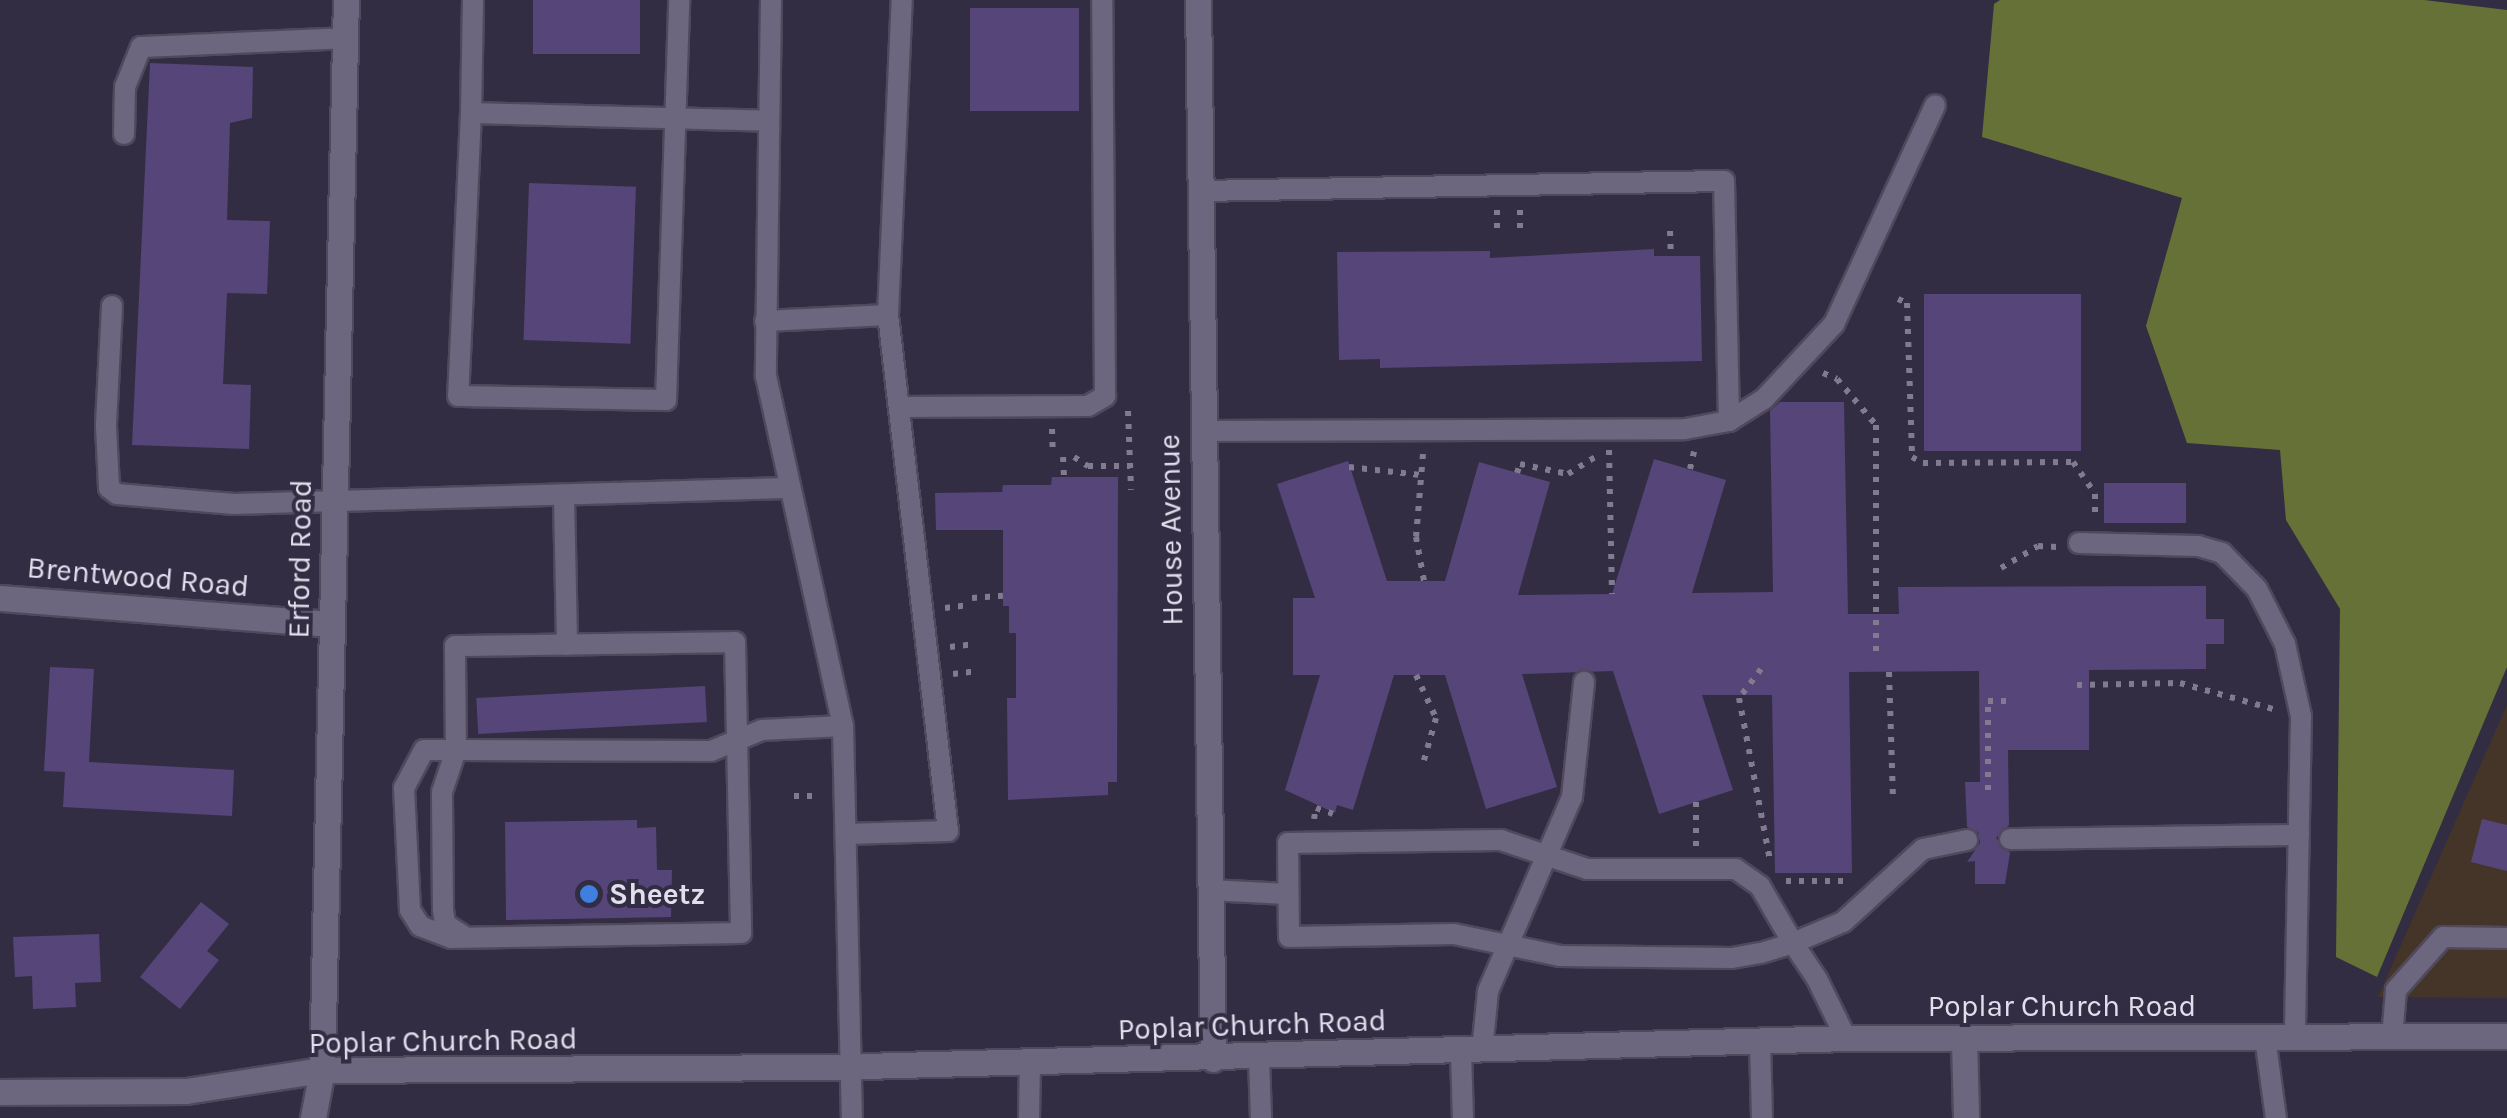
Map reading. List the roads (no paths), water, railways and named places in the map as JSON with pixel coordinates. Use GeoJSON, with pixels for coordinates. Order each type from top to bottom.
{"type":"FeatureCollection","features":[{"type":"Feature","properties":{"kind":"street","name":"Erford Road"},"geometry":{"type":"LineString","coordinates":[[313,1118],[322,1070],[346,0]]}},
{"type":"Feature","properties":{"kind":"street","name":"House Avenue"},"geometry":{"type":"LineString","coordinates":[[1198,0],[1213,1059]]}},
{"type":"Feature","properties":{"kind":"street","name":"Brentwood Road"},"geometry":{"type":"LineString","coordinates":[[0,598],[332,624]]}},
{"type":"Feature","properties":{"kind":"street","name":"Poplar Church Road"},"geometry":{"type":"LineString","coordinates":[[0,1092],[186,1091],[322,1070],[1030,1063],[1846,1038],[2507,1036]]}},
{"type":"Feature","properties":{"kind":"street"},"geometry":{"type":"LineString","coordinates":[[1964,1039],[1966,1118]]}},
{"type":"Feature","properties":{"kind":"lane"},"geometry":{"type":"LineString","coordinates":[[473,0],[458,396],[666,400],[679,0]]}},
{"type":"Feature","properties":{"kind":"lane"},"geometry":{"type":"LineString","coordinates":[[771,0],[766,376],[786,488],[830,643],[843,726],[852,1118]]}},
{"type":"Feature","properties":{"kind":"lane"},"geometry":{"type":"LineString","coordinates":[[847,834],[948,831],[888,314],[902,0]]}},
{"type":"Feature","properties":{"kind":"lane"},"geometry":{"type":"LineString","coordinates":[[899,407],[1088,406],[1105,396],[1102,0]]}},
{"type":"Feature","properties":{"kind":"lane"},"geometry":{"type":"LineString","coordinates":[[124,134],[126,87],[140,46],[345,38]]}},
{"type":"Feature","properties":{"kind":"lane"},"geometry":{"type":"LineString","coordinates":[[1202,431],[1666,430],[1729,420],[1764,398],[1834,324],[1936,105]]}},
{"type":"Feature","properties":{"kind":"lane"},"geometry":{"type":"LineString","coordinates":[[471,113],[769,121]]}},
{"type":"Feature","properties":{"kind":"lane"},"geometry":{"type":"LineString","coordinates":[[1200,191],[1724,181],[1729,420]]}},
{"type":"Feature","properties":{"kind":"lane"},"geometry":{"type":"LineString","coordinates":[[112,306],[109,488],[134,498],[234,504],[336,498],[564,498],[786,488]]}},
{"type":"Feature","properties":{"kind":"lane"},"geometry":{"type":"LineString","coordinates":[[765,321],[888,314]]}},
{"type":"Feature","properties":{"kind":"lane"},"geometry":{"type":"LineString","coordinates":[[564,498],[567,645]]}},
{"type":"Feature","properties":{"kind":"lane"},"geometry":{"type":"LineString","coordinates":[[2070,545],[2198,546],[2222,553],[2257,589],[2295,678],[2301,716],[2295,1037]]}},
{"type":"Feature","properties":{"kind":"lane"},"geometry":{"type":"LineString","coordinates":[[467,937],[450,930],[443,910],[442,792],[456,750],[455,646],[735,642],[737,739],[741,914],[741,932],[467,937],[428,932],[410,910],[406,780],[424,750],[456,750],[711,752],[737,739],[762,730],[843,726]]}},
{"type":"Feature","properties":{"kind":"lane"},"geometry":{"type":"LineString","coordinates":[[1464,1118],[1472,1051],[1488,991],[1550,857],[1578,776],[1584,682]]}},
{"type":"Feature","properties":{"kind":"lane"},"geometry":{"type":"LineString","coordinates":[[2010,839],[2299,835]]}},
{"type":"Feature","properties":{"kind":"lane"},"geometry":{"type":"LineString","coordinates":[[1846,1038],[1793,943],[1760,886],[1736,869],[1600,870],[1501,840],[1288,843],[1289,937],[1454,934],[1560,956],[1732,958],[1793,943],[1857,914],[1931,844],[1967,840]]}},
{"type":"Feature","properties":{"kind":"lane"},"geometry":{"type":"LineString","coordinates":[[1209,890],[1288,894]]}},
{"type":"Feature","properties":{"kind":"lane"},"geometry":{"type":"LineString","coordinates":[[2392,1038],[2396,990],[2442,937],[2507,938]]}},
{"type":"Feature","properties":{"kind":"lane"},"geometry":{"type":"LineString","coordinates":[[2265,1037],[2276,1118]]}},
{"type":"Feature","properties":{"kind":"lane"},"geometry":{"type":"LineString","coordinates":[[1760,1042],[1762,1118]]}},
{"type":"Feature","properties":{"kind":"lane"},"geometry":{"type":"LineString","coordinates":[[1259,1058],[1261,1118]]}},
{"type":"Feature","properties":{"kind":"lane"},"geometry":{"type":"LineString","coordinates":[[1029,1118],[1030,1063]]}},
{"type":"Feature","properties":{"kind":"place","name":"Sheetz"},"geometry":{"type":"Point","coordinates":[589,894]}}]}
